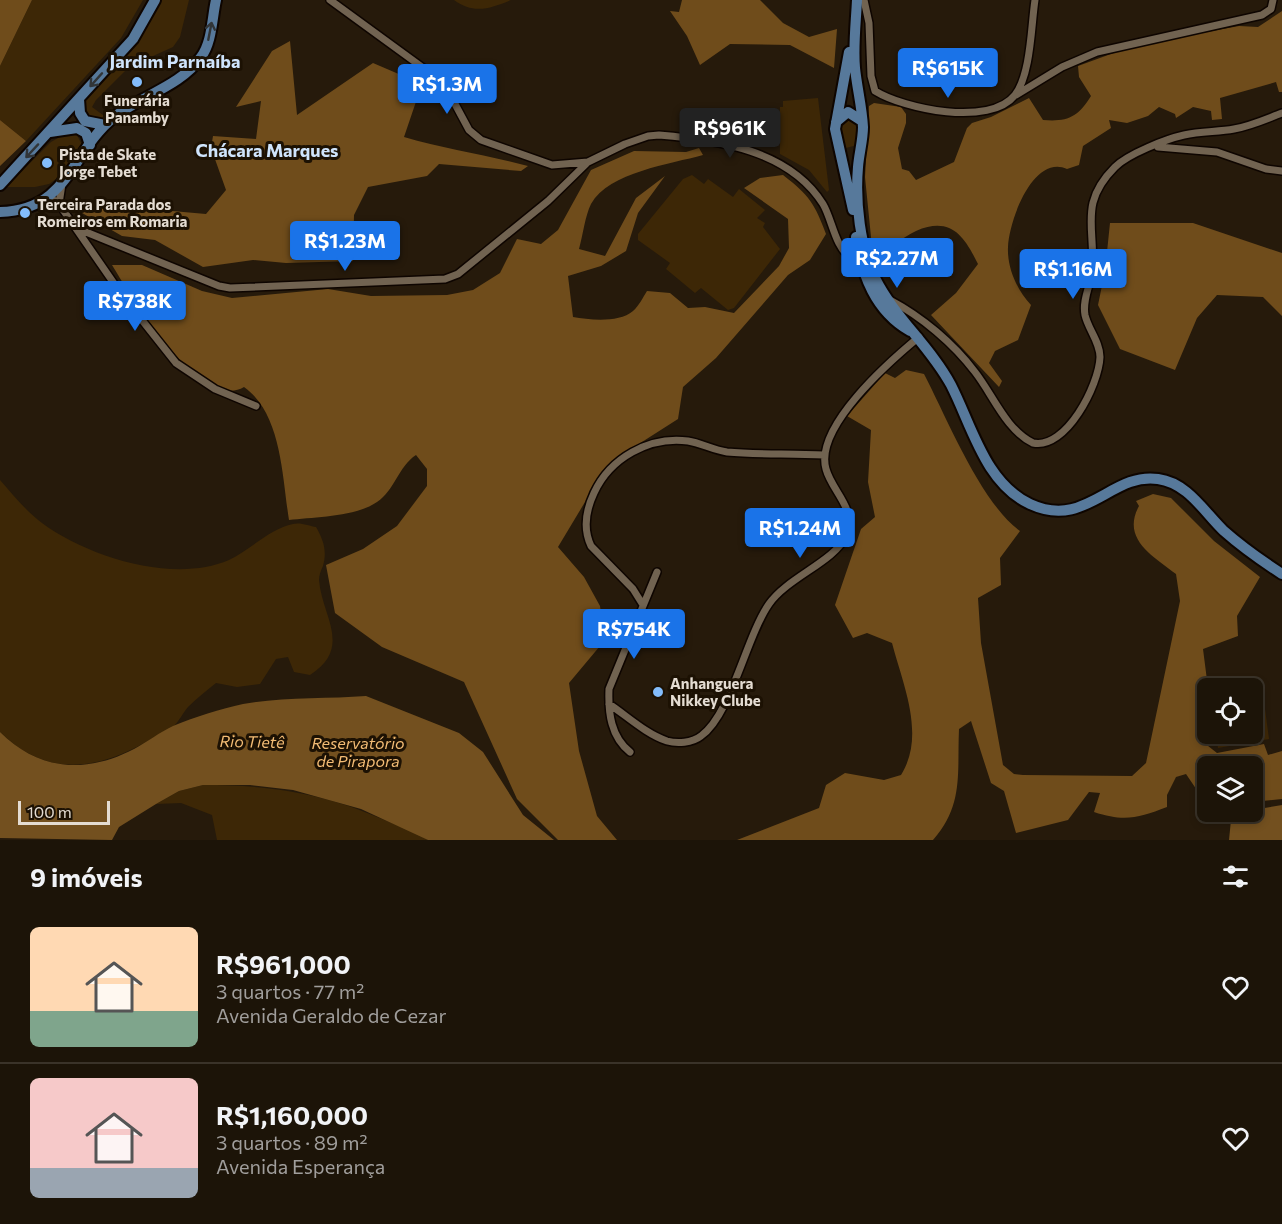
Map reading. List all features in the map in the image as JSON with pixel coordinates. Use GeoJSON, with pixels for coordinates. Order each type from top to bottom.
{"type":"FeatureCollection","features":[{"type":"Feature","properties":{"kind":"main road"},"geometry":{"type":"LineString","coordinates":[[0,185],[133,39],[155,0]]}},
{"type":"Feature","properties":{"kind":"main road"},"geometry":{"type":"LineString","coordinates":[[0,212],[26,210],[44,199],[62,184],[105,125],[128,107],[185,73],[200,59],[207,46],[216,0]]}},
{"type":"Feature","properties":{"kind":"main road"},"geometry":{"type":"LineString","coordinates":[[858,2],[855,69],[862,121],[858,204],[862,251],[886,298],[917,336],[952,387],[988,463],[1006,485],[1024,500],[1048,509],[1085,507],[1121,485],[1137,480],[1158,478],[1180,487],[1236,541],[1282,574]]}},
{"type":"Feature","properties":{"kind":"main road"},"geometry":{"type":"LineString","coordinates":[[858,2],[836,122],[838,148],[872,291],[891,318],[917,336]]}},
{"type":"Feature","properties":{"kind":"main road"},"geometry":{"type":"LineString","coordinates":[[79,99],[80,113],[85,120],[105,125]]}},
{"type":"Feature","properties":{"kind":"main road"},"geometry":{"type":"LineString","coordinates":[[836,122],[848,112],[862,121]]}},
{"type":"Feature","properties":{"kind":"main road"},"geometry":{"type":"LineString","coordinates":[[49,132],[77,128],[86,133],[90,145]]}},
{"type":"Feature","properties":{"kind":"main road"},"geometry":{"type":"LineString","coordinates":[[838,148],[846,152],[860,148]]}},
{"type":"Feature","properties":{"kind":"street"},"geometry":{"type":"LineString","coordinates":[[330,0],[437,78],[448,91],[469,130],[481,140],[552,165],[588,162]]}},
{"type":"Feature","properties":{"kind":"street"},"geometry":{"type":"LineString","coordinates":[[1014,96],[1025,70],[1035,0]]}},
{"type":"Feature","properties":{"kind":"street"},"geometry":{"type":"LineString","coordinates":[[858,2],[869,23],[871,76],[875,91],[902,104],[970,112],[1000,105],[1062,67],[1097,52],[1144,40],[1192,32],[1268,12],[1273,0]]}},
{"type":"Feature","properties":{"kind":"street"},"geometry":{"type":"LineString","coordinates":[[872,291],[909,310],[962,357],[1015,430],[1026,440],[1043,444],[1057,436],[1077,415],[1091,392],[1099,365],[1099,349],[1084,309],[1093,266],[1090,222],[1094,201],[1105,180],[1121,161],[1184,135],[1235,129],[1282,113]]}},
{"type":"Feature","properties":{"kind":"street"},"geometry":{"type":"LineString","coordinates":[[76,228],[219,286],[230,288],[433,281],[458,274],[549,201],[588,162],[625,144],[648,136],[659,135],[718,144],[760,154],[793,170],[824,206],[847,255],[862,251]]}},
{"type":"Feature","properties":{"kind":"street"},"geometry":{"type":"LineString","coordinates":[[1155,147],[1217,152],[1266,169],[1282,171]]}},
{"type":"Feature","properties":{"kind":"street"},"geometry":{"type":"LineString","coordinates":[[59,204],[62,184]]}},
{"type":"Feature","properties":{"kind":"street"},"geometry":{"type":"LineString","coordinates":[[44,199],[51,198],[59,204],[138,317],[176,363],[197,379],[256,406]]}},
{"type":"Feature","properties":{"kind":"street"},"geometry":{"type":"LineString","coordinates":[[609,704],[668,741],[691,741],[707,731],[718,714],[767,606],[781,589],[828,556],[845,538],[848,530],[848,513],[826,472],[824,455],[830,438],[851,405],[876,374],[917,336]]}},
{"type":"Feature","properties":{"kind":"street"},"geometry":{"type":"LineString","coordinates":[[643,605],[633,589],[591,546],[587,538],[590,501],[598,483],[611,467],[640,448],[672,440],[687,441],[730,452],[824,455]]}},
{"type":"Feature","properties":{"kind":"street"},"geometry":{"type":"LineString","coordinates":[[630,752],[616,738],[609,704],[611,682],[657,572]]}},
{"type":"Feature","properties":{"kind":"shaded area"},"geometry":{"type":"Polygon","coordinates":[[[0,0],[32,0],[0,66],[0,0]]]}},
{"type":"Feature","properties":{"kind":"shaded area"},"geometry":{"type":"Polygon","coordinates":[[[32,0],[143,0],[121,38],[26,141],[0,120],[0,66],[32,0]]]}},
{"type":"Feature","properties":{"kind":"shaded area"},"geometry":{"type":"Polygon","coordinates":[[[160,0],[189,0],[180,37],[173,47],[142,61],[138,58],[96,100],[92,107],[107,118],[88,118],[82,105],[135,42],[160,0]]]}},
{"type":"Feature","properties":{"kind":"shaded area"},"geometry":{"type":"Polygon","coordinates":[[[454,0],[511,0],[476,9],[461,5],[454,0]]]}},
{"type":"Feature","properties":{"kind":"shaded area"},"geometry":{"type":"Polygon","coordinates":[[[682,0],[760,0],[783,23],[809,37],[837,29],[834,68],[790,45],[730,44],[700,65],[687,36],[670,11],[679,12],[682,0]]]}},
{"type":"Feature","properties":{"kind":"shaded area"},"geometry":{"type":"Polygon","coordinates":[[[1282,11],[1282,92],[1279,92],[1276,82],[1220,98],[1222,119],[1212,120],[1211,111],[1193,107],[1176,118],[1175,114],[1159,107],[1148,116],[1127,123],[1109,120],[1111,128],[1083,146],[1079,165],[1067,169],[1055,167],[1044,171],[1034,180],[1018,207],[1008,247],[1009,263],[1014,278],[1021,293],[1031,305],[1018,340],[995,351],[989,363],[1002,381],[999,387],[931,315],[956,293],[978,264],[961,237],[947,227],[928,227],[885,247],[872,247],[865,177],[869,106],[874,103],[901,107],[906,114],[906,123],[898,148],[902,169],[909,171],[916,180],[954,162],[967,128],[972,123],[991,117],[1029,98],[1043,120],[1072,117],[1082,109],[1091,96],[1079,77],[1078,66],[1119,51],[1163,40],[1239,26],[1258,27],[1282,11]]]}},
{"type":"Feature","properties":{"kind":"shaded area"},"geometry":{"type":"Polygon","coordinates":[[[290,41],[297,115],[373,63],[422,84],[404,137],[528,166],[521,171],[439,164],[427,176],[368,187],[354,215],[353,261],[286,263],[253,260],[203,267],[155,240],[122,236],[70,206],[116,206],[206,214],[226,190],[211,148],[213,136],[256,139],[261,101],[236,107],[272,51],[290,41]]]}},
{"type":"Feature","properties":{"kind":"shaded area"},"geometry":{"type":"Polygon","coordinates":[[[818,98],[829,190],[827,192],[809,170],[780,154],[780,107],[783,107],[783,101],[818,98]]]}},
{"type":"Feature","properties":{"kind":"shaded area"},"geometry":{"type":"Polygon","coordinates":[[[845,116],[859,122],[857,145],[846,148],[843,145],[841,132],[845,116]]]}},
{"type":"Feature","properties":{"kind":"shaded area"},"geometry":{"type":"Polygon","coordinates":[[[0,120],[26,141],[0,166],[0,120]]]}},
{"type":"Feature","properties":{"kind":"shaded area"},"geometry":{"type":"Polygon","coordinates":[[[65,134],[77,135],[82,145],[63,174],[49,184],[35,187],[6,187],[51,142],[65,134]]]}},
{"type":"Feature","properties":{"kind":"shaded area"},"geometry":{"type":"Polygon","coordinates":[[[699,148],[703,155],[642,171],[612,184],[591,204],[579,249],[605,256],[636,198],[665,176],[638,213],[626,251],[601,266],[568,276],[573,317],[596,320],[627,315],[635,309],[647,291],[670,293],[688,308],[705,307],[734,313],[779,266],[789,248],[788,219],[744,188],[760,178],[783,175],[792,182],[810,201],[826,234],[810,260],[788,275],[716,358],[683,387],[678,419],[620,456],[600,477],[558,547],[584,577],[600,606],[605,640],[569,683],[579,751],[597,816],[617,840],[558,840],[517,799],[464,682],[382,647],[335,613],[326,565],[363,549],[397,526],[427,486],[427,469],[416,455],[405,466],[383,497],[368,507],[335,516],[289,520],[278,448],[266,413],[257,399],[244,387],[227,390],[208,383],[188,368],[150,324],[112,265],[142,265],[202,291],[232,298],[328,289],[371,296],[447,295],[473,290],[500,273],[517,239],[541,244],[558,230],[591,170],[634,151],[686,152],[699,148]]]}},
{"type":"Feature","properties":{"kind":"shaded area"},"geometry":{"type":"Polygon","coordinates":[[[692,175],[704,184],[708,179],[733,197],[739,189],[765,210],[757,218],[765,223],[763,227],[780,249],[734,308],[728,310],[701,288],[695,293],[666,269],[670,263],[638,240],[638,234],[683,179],[692,175]]]}},
{"type":"Feature","properties":{"kind":"shaded area"},"geometry":{"type":"Polygon","coordinates":[[[1110,223],[1193,223],[1282,253],[1282,316],[1263,297],[1217,295],[1197,318],[1175,370],[1120,349],[1098,305],[1105,271],[1110,223]]]}},
{"type":"Feature","properties":{"kind":"shaded area"},"geometry":{"type":"Polygon","coordinates":[[[906,370],[924,374],[979,481],[992,501],[1020,531],[1000,558],[1001,585],[978,598],[981,643],[1003,765],[1014,774],[1023,775],[1132,776],[1146,763],[1180,601],[1176,574],[1142,546],[1134,528],[1134,518],[1139,506],[1136,501],[1153,494],[1171,498],[1214,541],[1260,577],[1237,616],[1238,636],[1203,649],[1207,678],[1197,678],[1197,744],[1206,744],[1217,753],[1264,744],[1268,755],[1282,751],[1282,799],[1263,801],[1263,756],[1197,756],[1197,790],[1186,774],[1176,777],[1167,795],[1167,807],[1140,816],[1114,817],[1094,812],[1100,793],[1089,792],[1068,820],[1016,833],[1004,791],[991,783],[971,721],[959,729],[958,774],[954,801],[943,827],[933,840],[737,840],[819,808],[826,785],[845,773],[884,780],[901,775],[908,760],[912,743],[910,710],[892,643],[867,633],[853,638],[835,605],[861,529],[875,517],[868,482],[871,430],[847,416],[885,373],[895,378],[906,370]]]}},
{"type":"Feature","properties":{"kind":"shaded area"},"geometry":{"type":"Polygon","coordinates":[[[0,480],[42,523],[61,535],[107,556],[158,568],[207,567],[229,560],[285,526],[299,523],[316,527],[325,551],[319,580],[332,631],[333,642],[330,654],[323,664],[310,675],[294,672],[288,657],[276,659],[260,684],[237,687],[216,683],[188,707],[171,728],[127,752],[108,759],[71,765],[53,763],[35,757],[17,747],[0,732],[0,480]]]}},
{"type":"Feature","properties":{"kind":"shaded area"},"geometry":{"type":"Polygon","coordinates":[[[1263,701],[1269,739],[1263,740],[1263,701]]]}},
{"type":"Feature","properties":{"kind":"shaded area"},"geometry":{"type":"Polygon","coordinates":[[[1217,744],[1241,744],[1218,748],[1217,744]]]}},
{"type":"Feature","properties":{"kind":"shaded area"},"geometry":{"type":"Polygon","coordinates":[[[203,785],[274,789],[319,797],[364,811],[428,840],[217,840],[212,815],[181,803],[156,804],[179,791],[203,785]]]}},
{"type":"Feature","properties":{"kind":"water","name":"Reservatório de Pirapora"},"geometry":{"type":"Polygon","coordinates":[[[366,696],[459,733],[483,752],[523,815],[554,840],[428,840],[361,809],[293,790],[250,785],[203,785],[179,791],[119,827],[112,840],[0,838],[0,732],[31,755],[47,761],[81,765],[116,757],[173,726],[243,704],[273,700],[366,696]]]}},
{"type":"Feature","properties":{"kind":"water"},"geometry":{"type":"Polygon","coordinates":[[[1282,805],[1282,840],[1229,840],[1231,822],[1263,822],[1263,808],[1282,805]]]}},
{"type":"Feature","properties":{"kind":"place","name":"Funerária Panamby"},"geometry":{"type":"Point","coordinates":[137,82]}},
{"type":"Feature","properties":{"kind":"place","name":"Pista de Skate Jorge Tebet"},"geometry":{"type":"Point","coordinates":[47,163]}},
{"type":"Feature","properties":{"kind":"place","name":"Terceira Parada dos Romeiros em Romaria"},"geometry":{"type":"Point","coordinates":[25,213]}},
{"type":"Feature","properties":{"kind":"place","name":"Anhanguera Nikkey Clube"},"geometry":{"type":"Point","coordinates":[658,692]}},
{"type":"Feature","properties":{"kind":"district","name":"Jardim Parnaíba"},"geometry":{"type":"Point","coordinates":[175,61]}},
{"type":"Feature","properties":{"kind":"district","name":"Chácara Marques"},"geometry":{"type":"Point","coordinates":[267,150]}},
{"type":"Feature","properties":{"kind":"water label","name":"Rio Tietê"},"geometry":{"type":"Point","coordinates":[252,741]}}]}
